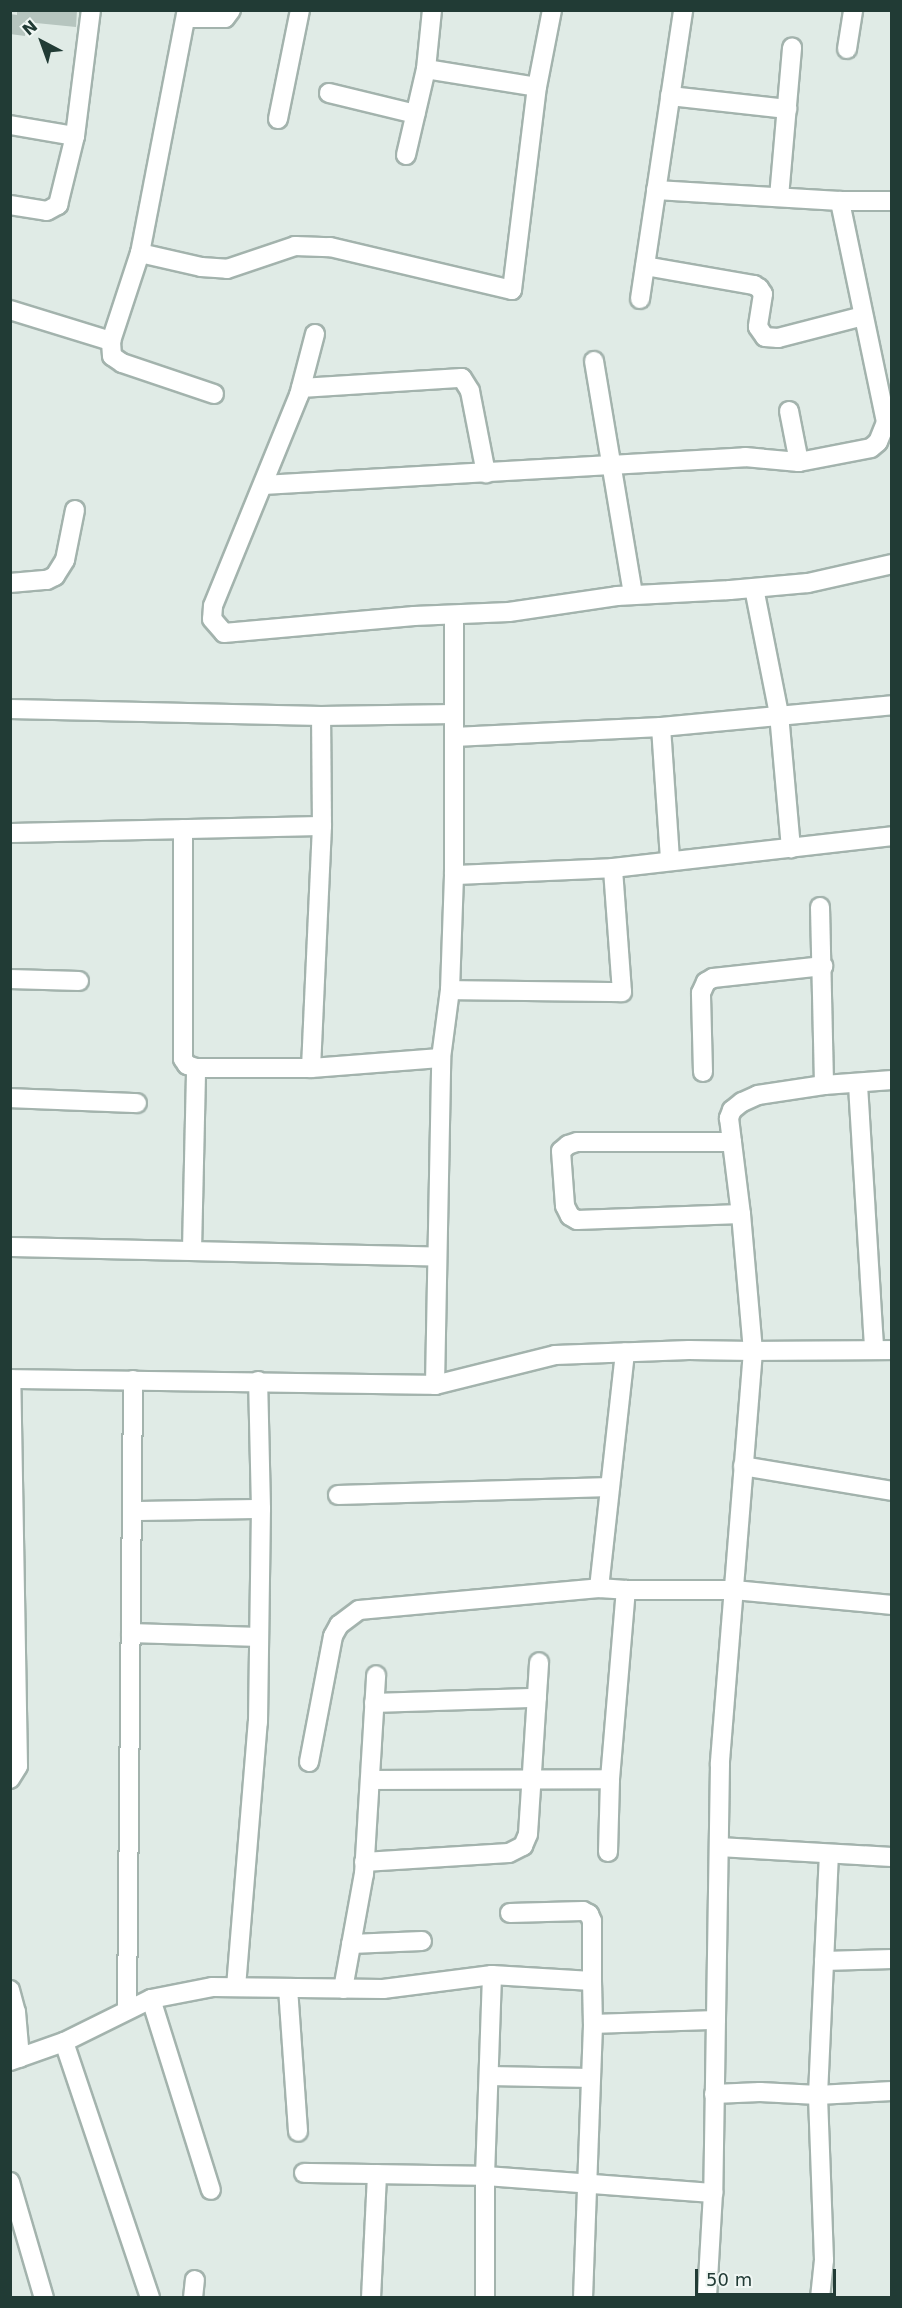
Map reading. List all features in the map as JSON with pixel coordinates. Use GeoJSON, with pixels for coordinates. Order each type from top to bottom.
{"type":"FeatureCollection","features":[{"type":"Feature","properties":{"kind":"street"},"geometry":{"type":"LineString","coordinates":[[10,205],[47,211],[58,205],[75,136],[91,10]]}},
{"type":"Feature","properties":{"kind":"street"},"geometry":{"type":"LineString","coordinates":[[214,394],[122,363],[112,357],[111,341],[140,253],[186,14],[225,18],[231,10]]}},
{"type":"Feature","properties":{"kind":"street"},"geometry":{"type":"LineString","coordinates":[[278,120],[300,10]]}},
{"type":"Feature","properties":{"kind":"street"},"geometry":{"type":"LineString","coordinates":[[406,155],[426,69],[432,10]]}},
{"type":"Feature","properties":{"kind":"street"},"geometry":{"type":"LineString","coordinates":[[140,253],[201,267],[227,269],[295,246],[330,247],[512,290],[537,87],[552,10]]}},
{"type":"Feature","properties":{"kind":"street"},"geometry":{"type":"LineString","coordinates":[[640,298],[683,10]]}},
{"type":"Feature","properties":{"kind":"street"},"geometry":{"type":"LineString","coordinates":[[848,49],[853,10]]}},
{"type":"Feature","properties":{"kind":"street"},"geometry":{"type":"LineString","coordinates":[[779,197],[792,48]]}},
{"type":"Feature","properties":{"kind":"street"},"geometry":{"type":"LineString","coordinates":[[426,69],[537,87]]}},
{"type":"Feature","properties":{"kind":"street"},"geometry":{"type":"LineString","coordinates":[[329,93],[416,114]]}},
{"type":"Feature","properties":{"kind":"street"},"geometry":{"type":"LineString","coordinates":[[670,96],[787,109]]}},
{"type":"Feature","properties":{"kind":"street"},"geometry":{"type":"LineString","coordinates":[[10,125],[75,136]]}},
{"type":"Feature","properties":{"kind":"street"},"geometry":{"type":"LineString","coordinates":[[656,190],[840,201],[891,201]]}},
{"type":"Feature","properties":{"kind":"street"},"geometry":{"type":"LineString","coordinates":[[263,485],[745,457],[800,462],[858,453],[871,448],[884,432],[886,422],[884,406],[840,201]]}},
{"type":"Feature","properties":{"kind":"street"},"geometry":{"type":"LineString","coordinates":[[645,266],[753,285],[759,288],[763,294],[758,327],[765,337],[778,338],[863,316]]}},
{"type":"Feature","properties":{"kind":"street"},"geometry":{"type":"LineString","coordinates":[[10,310],[111,341]]}},
{"type":"Feature","properties":{"kind":"street"},"geometry":{"type":"LineString","coordinates":[[315,334],[301,388],[213,606],[212,619],[224,633],[509,612],[633,595],[808,583],[891,564]]}},
{"type":"Feature","properties":{"kind":"street"},"geometry":{"type":"LineString","coordinates":[[594,361],[614,465],[633,595]]}},
{"type":"Feature","properties":{"kind":"street"},"geometry":{"type":"LineString","coordinates":[[301,388],[462,378],[470,391],[486,473]]}},
{"type":"Feature","properties":{"kind":"street"},"geometry":{"type":"LineString","coordinates":[[789,411],[800,462]]}},
{"type":"Feature","properties":{"kind":"street"},"geometry":{"type":"LineString","coordinates":[[10,583],[46,580],[55,576],[64,560],[75,510]]}},
{"type":"Feature","properties":{"kind":"street"},"geometry":{"type":"LineString","coordinates":[[754,588],[779,714],[791,848]]}},
{"type":"Feature","properties":{"kind":"street"},"geometry":{"type":"LineString","coordinates":[[435,1385],[441,1058],[450,990],[454,874],[454,615]]}},
{"type":"Feature","properties":{"kind":"street"},"geometry":{"type":"LineString","coordinates":[[454,737],[661,727],[891,705]]}},
{"type":"Feature","properties":{"kind":"street"},"geometry":{"type":"LineString","coordinates":[[10,709],[321,716],[454,714]]}},
{"type":"Feature","properties":{"kind":"street"},"geometry":{"type":"LineString","coordinates":[[311,1068],[322,826],[321,716]]}},
{"type":"Feature","properties":{"kind":"street"},"geometry":{"type":"LineString","coordinates":[[661,727],[669,861]]}},
{"type":"Feature","properties":{"kind":"street"},"geometry":{"type":"LineString","coordinates":[[10,833],[322,826]]}},
{"type":"Feature","properties":{"kind":"street"},"geometry":{"type":"LineString","coordinates":[[183,829],[181,1050],[187,1065],[196,1068],[311,1068],[441,1058]]}},
{"type":"Feature","properties":{"kind":"street"},"geometry":{"type":"LineString","coordinates":[[454,874],[613,868],[891,836]]}},
{"type":"Feature","properties":{"kind":"street"},"geometry":{"type":"LineString","coordinates":[[450,990],[622,992],[613,868]]}},
{"type":"Feature","properties":{"kind":"street"},"geometry":{"type":"LineString","coordinates":[[820,907],[825,1085]]}},
{"type":"Feature","properties":{"kind":"street"},"geometry":{"type":"LineString","coordinates":[[703,1072],[701,993],[706,982],[713,978],[823,966]]}},
{"type":"Feature","properties":{"kind":"street"},"geometry":{"type":"LineString","coordinates":[[10,979],[79,981]]}},
{"type":"Feature","properties":{"kind":"street"},"geometry":{"type":"LineString","coordinates":[[192,1250],[196,1068]]}},
{"type":"Feature","properties":{"kind":"street"},"geometry":{"type":"LineString","coordinates":[[707,2298],[713,2193],[720,1764],[753,1351],[741,1214],[729,1118],[732,1110],[742,1102],[758,1095],[825,1085],[858,1085],[891,1080]]}},
{"type":"Feature","properties":{"kind":"street"},"geometry":{"type":"LineString","coordinates":[[10,1779],[18,1766],[11,1379],[435,1385],[555,1355],[625,1352],[883,1350],[858,1085]]}},
{"type":"Feature","properties":{"kind":"street"},"geometry":{"type":"LineString","coordinates":[[10,1098],[136,1103]]}},
{"type":"Feature","properties":{"kind":"street"},"geometry":{"type":"LineString","coordinates":[[732,1142],[577,1142],[568,1144],[561,1151],[565,1206],[570,1216],[577,1220],[741,1214]]}},
{"type":"Feature","properties":{"kind":"street"},"geometry":{"type":"LineString","coordinates":[[10,1247],[436,1257]]}},
{"type":"Feature","properties":{"kind":"street"},"geometry":{"type":"LineString","coordinates":[[599,1588],[625,1352]]}},
{"type":"Feature","properties":{"kind":"street"},"geometry":{"type":"LineString","coordinates":[[127,2010],[134,1380]]}},
{"type":"Feature","properties":{"kind":"street"},"geometry":{"type":"LineString","coordinates":[[236,1987],[258,1722],[261,1509],[258,1381]]}},
{"type":"Feature","properties":{"kind":"street"},"geometry":{"type":"LineString","coordinates":[[743,1466],[891,1491]]}},
{"type":"Feature","properties":{"kind":"street"},"geometry":{"type":"LineString","coordinates":[[338,1495],[610,1487]]}},
{"type":"Feature","properties":{"kind":"street"},"geometry":{"type":"LineString","coordinates":[[133,1511],[261,1509]]}},
{"type":"Feature","properties":{"kind":"street"},"geometry":{"type":"LineString","coordinates":[[309,1762],[333,1636],[339,1625],[353,1613],[368,1608],[599,1588],[734,1590],[891,1605]]}},
{"type":"Feature","properties":{"kind":"street"},"geometry":{"type":"LineString","coordinates":[[608,1852],[610,1779],[626,1590]]}},
{"type":"Feature","properties":{"kind":"street"},"geometry":{"type":"LineString","coordinates":[[131,1633],[259,1637]]}},
{"type":"Feature","properties":{"kind":"street"},"geometry":{"type":"LineString","coordinates":[[364,1862],[515,1852],[527,1839],[539,1662]]}},
{"type":"Feature","properties":{"kind":"street"},"geometry":{"type":"LineString","coordinates":[[343,1989],[364,1862],[376,1676]]}},
{"type":"Feature","properties":{"kind":"street"},"geometry":{"type":"LineString","coordinates":[[374,1702],[537,1698]]}},
{"type":"Feature","properties":{"kind":"street"},"geometry":{"type":"LineString","coordinates":[[370,1780],[610,1779]]}},
{"type":"Feature","properties":{"kind":"street"},"geometry":{"type":"LineString","coordinates":[[719,1847],[891,1857]]}},
{"type":"Feature","properties":{"kind":"street"},"geometry":{"type":"LineString","coordinates":[[820,2298],[824,2260],[818,2095],[829,1854]]}},
{"type":"Feature","properties":{"kind":"street"},"geometry":{"type":"LineString","coordinates":[[510,1913],[584,1911],[589,1914],[592,1921],[593,2024],[583,2298]]}},
{"type":"Feature","properties":{"kind":"street"},"geometry":{"type":"LineString","coordinates":[[351,1944],[422,1941]]}},
{"type":"Feature","properties":{"kind":"street"},"geometry":{"type":"LineString","coordinates":[[824,1961],[891,1959]]}},
{"type":"Feature","properties":{"kind":"street"},"geometry":{"type":"LineString","coordinates":[[10,1990],[16,2012],[15,2060],[64,2042],[151,1999],[212,1987],[383,1989],[492,1976],[592,1980]]}},
{"type":"Feature","properties":{"kind":"street"},"geometry":{"type":"LineString","coordinates":[[485,2298],[485,2176],[492,1976]]}},
{"type":"Feature","properties":{"kind":"street"},"geometry":{"type":"LineString","coordinates":[[288,1988],[298,2132]]}},
{"type":"Feature","properties":{"kind":"street"},"geometry":{"type":"LineString","coordinates":[[151,1999],[212,2190]]}},
{"type":"Feature","properties":{"kind":"street"},"geometry":{"type":"LineString","coordinates":[[593,2024],[716,2020]]}},
{"type":"Feature","properties":{"kind":"street"},"geometry":{"type":"LineString","coordinates":[[64,2042],[150,2298]]}},
{"type":"Feature","properties":{"kind":"street"},"geometry":{"type":"LineString","coordinates":[[489,2076],[591,2078]]}},
{"type":"Feature","properties":{"kind":"street"},"geometry":{"type":"LineString","coordinates":[[714,2094],[760,2092],[818,2095],[891,2091]]}},
{"type":"Feature","properties":{"kind":"street"},"geometry":{"type":"LineString","coordinates":[[304,2173],[485,2176],[713,2193]]}},
{"type":"Feature","properties":{"kind":"street"},"geometry":{"type":"LineString","coordinates":[[372,2298],[377,2174]]}},
{"type":"Feature","properties":{"kind":"street"},"geometry":{"type":"LineString","coordinates":[[10,2182],[44,2298]]}},
{"type":"Feature","properties":{"kind":"building"},"geometry":{"type":"Polygon","coordinates":[[[17,10],[77,10],[76,27],[26,22],[25,36],[10,34],[10,14],[17,15],[17,10]]]}}]}
